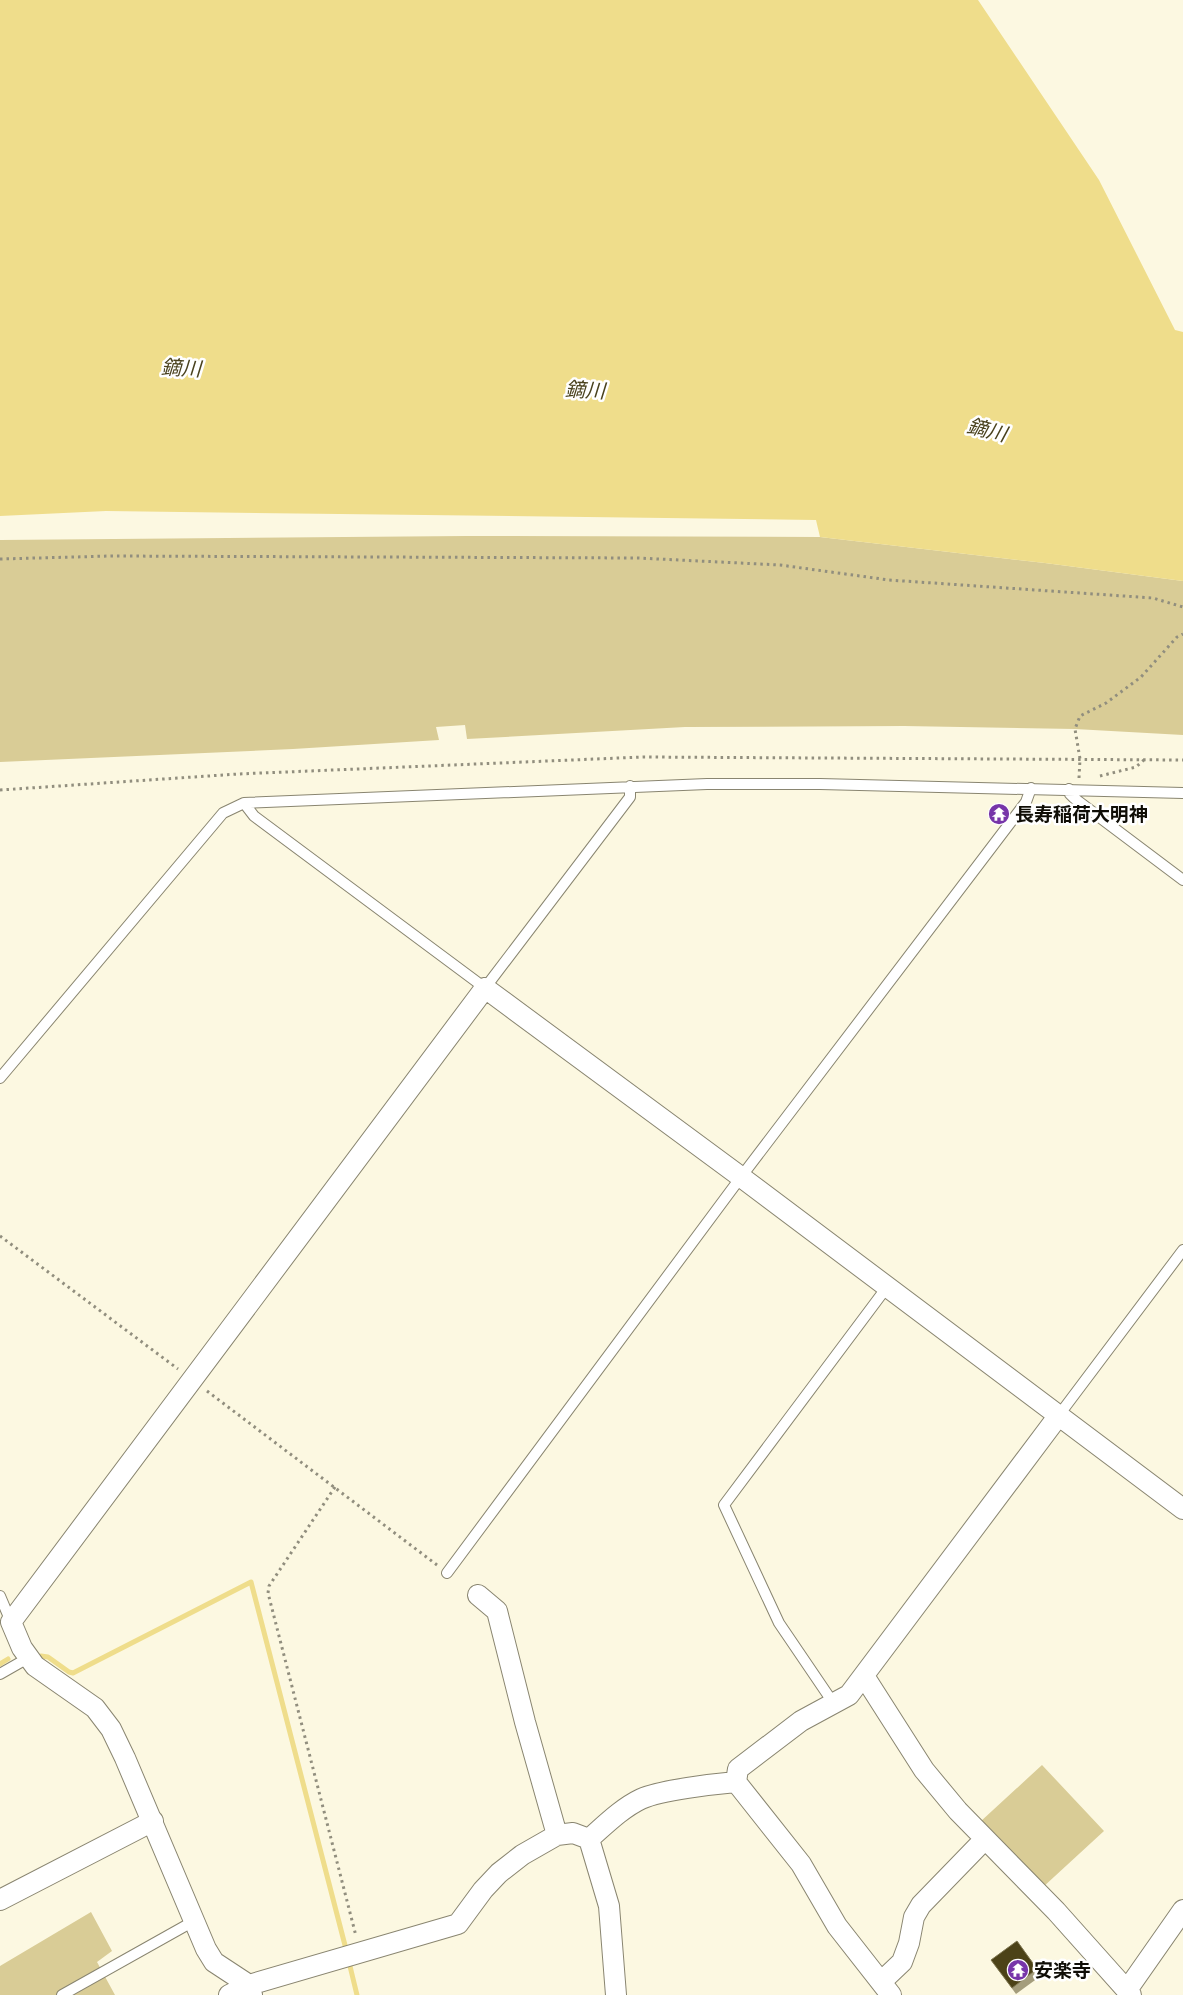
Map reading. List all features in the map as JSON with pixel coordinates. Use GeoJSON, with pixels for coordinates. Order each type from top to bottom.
{"type":"FeatureCollection","features":[{"type":"Feature","properties":{"kind":"street"},"geometry":{"type":"LineString","coordinates":[[250,1990],[214,1962],[206,1949],[125,1758],[102,1716],[95,1708],[46,1674],[28,1658],[11,1622],[485,988],[741,1177],[1183,1509]]}},
{"type":"Feature","properties":{"kind":"street"},"geometry":{"type":"LineString","coordinates":[[985,1839],[921,1905],[914,1917],[909,1943],[902,1962],[886,1989],[837,1926],[801,1864],[736,1782],[738,1769],[801,1721],[849,1695],[1059,1415]]}},
{"type":"Feature","properties":{"kind":"street"},"geometry":{"type":"LineString","coordinates":[[478,1595],[497,1611],[525,1722],[557,1835]]}},
{"type":"Feature","properties":{"kind":"street"},"geometry":{"type":"LineString","coordinates":[[864,1676],[924,1770],[958,1811],[1056,1911],[1128,1993],[1183,1910]]}},
{"type":"Feature","properties":{"kind":"street"},"geometry":{"type":"LineString","coordinates":[[590,1839],[613,1818],[641,1799],[659,1794],[736,1782]]}},
{"type":"Feature","properties":{"kind":"street"},"geometry":{"type":"LineString","coordinates":[[0,1900],[152,1821]]}},
{"type":"Feature","properties":{"kind":"street"},"geometry":{"type":"LineString","coordinates":[[229,1995],[458,1924],[483,1890],[499,1873],[522,1855],[557,1835],[572,1833],[590,1839]]}},
{"type":"Feature","properties":{"kind":"street"},"geometry":{"type":"LineString","coordinates":[[590,1839],[610,1906],[616,1995]]}},
{"type":"Feature","properties":{"kind":"lane"},"geometry":{"type":"LineString","coordinates":[[0,1078],[223,813],[244,803],[630,786],[820,784],[1183,793]]}},
{"type":"Feature","properties":{"kind":"lane"},"geometry":{"type":"LineString","coordinates":[[244,803],[254,816],[485,988],[630,798],[630,786]]}},
{"type":"Feature","properties":{"kind":"lane"},"geometry":{"type":"LineString","coordinates":[[447,1573],[741,1177],[1026,802],[1031,788]]}},
{"type":"Feature","properties":{"kind":"lane"},"geometry":{"type":"LineString","coordinates":[[1069,789],[1070,794],[1074,798],[1183,880]]}},
{"type":"Feature","properties":{"kind":"lane"},"geometry":{"type":"LineString","coordinates":[[1059,1415],[1183,1250]]}},
{"type":"Feature","properties":{"kind":"lane"},"geometry":{"type":"LineString","coordinates":[[834,1704],[779,1623],[724,1505],[888,1287]]}},
{"type":"Feature","properties":{"kind":"lane"},"geometry":{"type":"LineString","coordinates":[[0,1596],[11,1622]]}},
{"type":"Feature","properties":{"kind":"lane"},"geometry":{"type":"LineString","coordinates":[[0,1674],[28,1658]]}},
{"type":"Feature","properties":{"kind":"lane"},"geometry":{"type":"LineString","coordinates":[[62,1995],[194,1921]]}},
{"type":"Feature","properties":{"kind":"path"},"geometry":{"type":"LineString","coordinates":[[0,559],[111,556],[638,558],[780,565],[890,580],[1153,598],[1183,607]]}},
{"type":"Feature","properties":{"kind":"path"},"geometry":{"type":"LineString","coordinates":[[1078,781],[1080,759],[1075,729],[1080,716],[1106,703],[1141,677],[1176,637],[1183,634]]}},
{"type":"Feature","properties":{"kind":"path"},"geometry":{"type":"LineString","coordinates":[[0,790],[238,774],[643,757],[1183,760]]}},
{"type":"Feature","properties":{"kind":"path"},"geometry":{"type":"LineString","coordinates":[[0,1236],[447,1573]]}},
{"type":"Feature","properties":{"kind":"path"},"geometry":{"type":"LineString","coordinates":[[335,1487],[269,1586],[268,1593],[360,1953]]}},
{"type":"Feature","properties":{"kind":"shaded area"},"geometry":{"type":"Polygon","coordinates":[[[466,536],[820,537],[1183,581],[1183,735],[1075,729],[904,726],[685,727],[467,739],[465,725],[436,727],[439,740],[293,749],[0,762],[0,540],[466,536]]]}},
{"type":"Feature","properties":{"kind":"shaded area"},"geometry":{"type":"Polygon","coordinates":[[[1042,1765],[1104,1831],[1042,1888],[980,1822],[1042,1765]]]}},
{"type":"Feature","properties":{"kind":"shaded area"},"geometry":{"type":"Polygon","coordinates":[[[91,1912],[112,1951],[97,1962],[115,1995],[0,1995],[0,1966],[91,1912]]]}},
{"type":"Feature","properties":{"kind":"water","name":"鏑川"},"geometry":{"type":"Polygon","coordinates":[[[0,0],[978,0],[1099,180],[1175,330],[1183,332],[1183,581],[820,537],[816,520],[106,511],[0,516],[0,0]]]}},
{"type":"Feature","properties":{"kind":"building","name":"安楽寺"},"geometry":{"type":"Polygon","coordinates":[[[1017,1941],[1037,1969],[1012,1988],[991,1960],[1017,1941]]]}},
{"type":"Feature","properties":{"kind":"waterway"},"geometry":{"type":"LineString","coordinates":[[41,1656],[48,1657],[73,1673],[251,1582],[347,1953]]}},
{"type":"Feature","properties":{"kind":"waterway"},"geometry":{"type":"LineString","coordinates":[[0,1664],[8,1659]]}},
{"type":"Feature","properties":{"kind":"waterway"},"geometry":{"type":"LineString","coordinates":[[349,1962],[357,1995]]}},
{"type":"Feature","properties":{"kind":"place","name":"長寿稲荷大明神"},"geometry":{"type":"Point","coordinates":[999,814]}},
{"type":"Feature","properties":{"kind":"place","name":"安楽寺"},"geometry":{"type":"Point","coordinates":[1018,1970]}}]}
